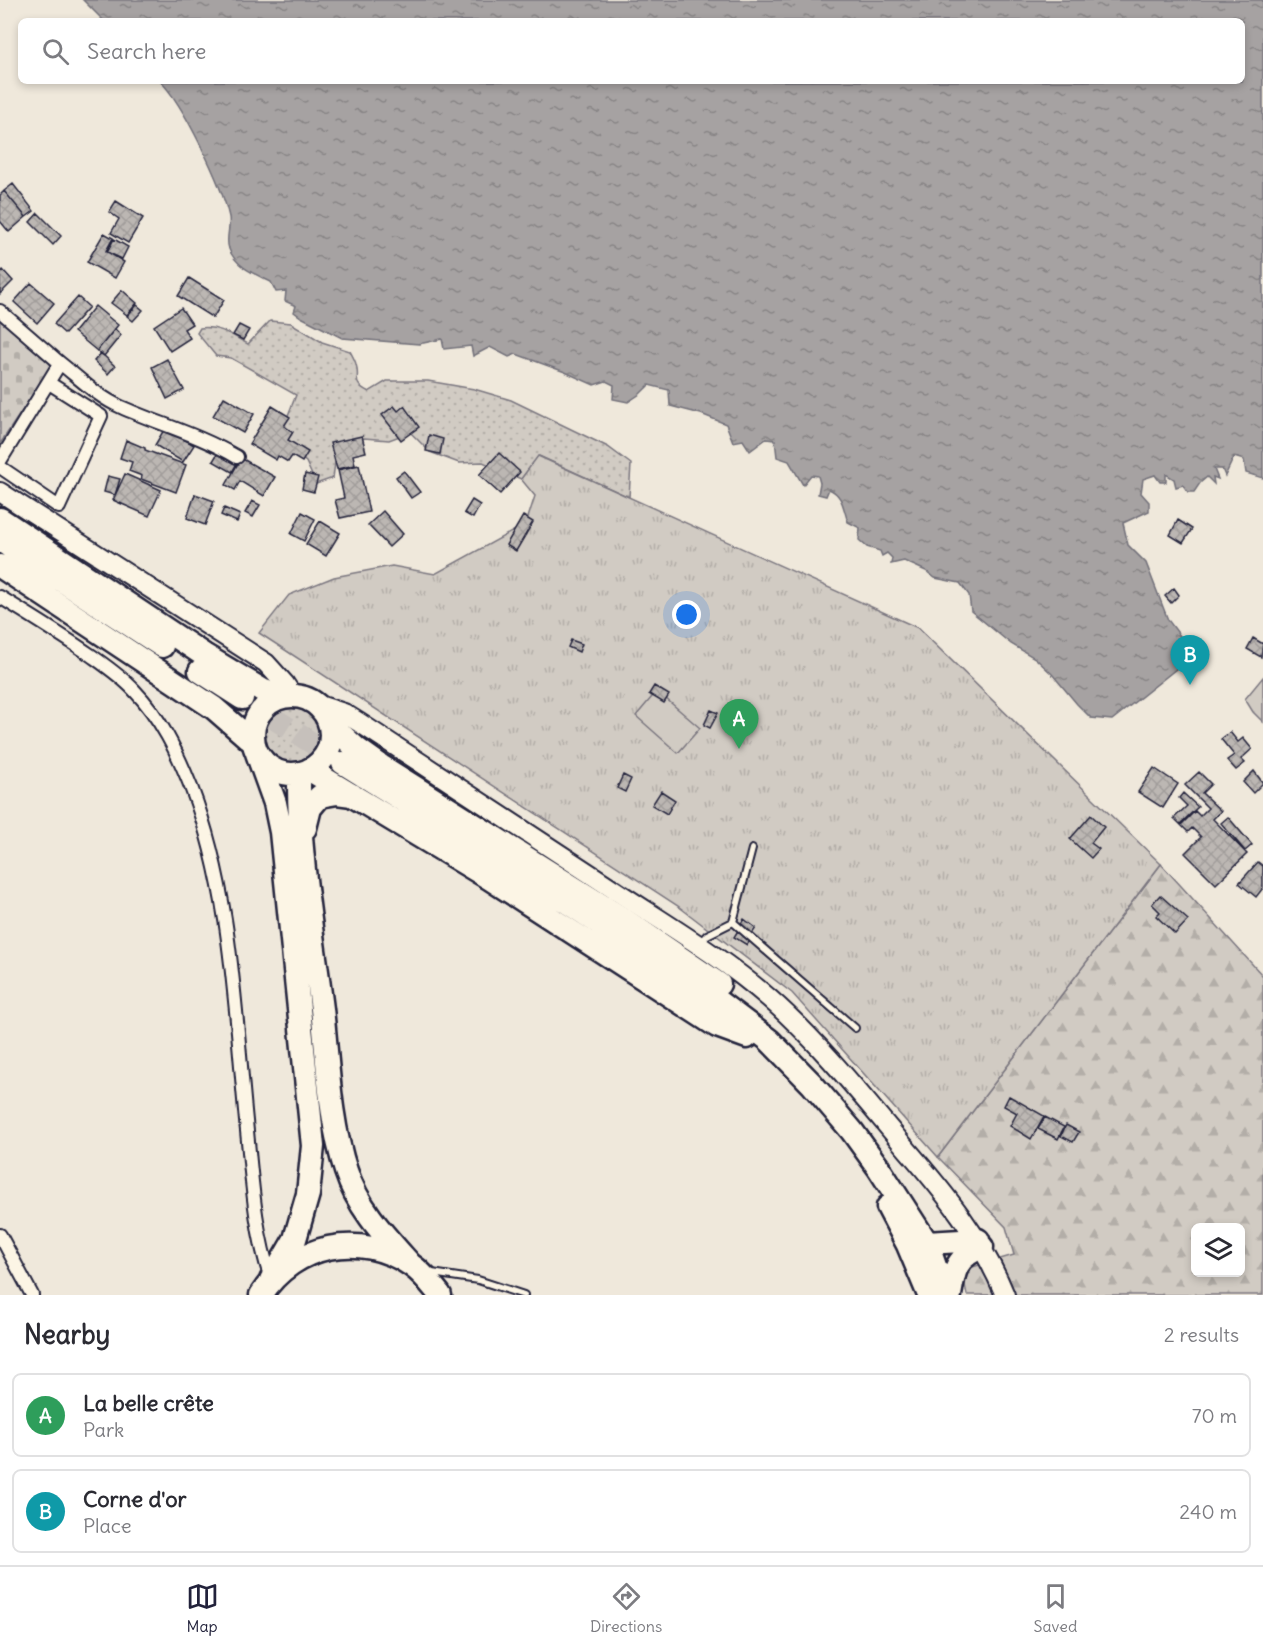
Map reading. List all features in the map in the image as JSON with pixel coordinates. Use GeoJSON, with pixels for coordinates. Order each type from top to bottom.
{"type":"FeatureCollection","features":[{"type":"Feature","properties":{"kind":"highway"},"geometry":{"type":"LineString","coordinates":[[0,519],[204,655],[262,690],[306,698],[316,704],[325,712],[332,737],[321,762],[304,772],[286,774],[275,770],[265,763],[255,748],[214,708],[0,566]]}},
{"type":"Feature","properties":{"kind":"highway"},"geometry":{"type":"LineString","coordinates":[[0,540],[239,701],[0,551]]}},
{"type":"Feature","properties":{"kind":"highway"},"geometry":{"type":"LineString","coordinates":[[266,1288],[295,1239],[308,1194],[313,1146],[281,832],[275,803],[255,748],[253,731],[256,719],[262,710],[271,702],[287,696]]}},
{"type":"Feature","properties":{"kind":"highway"},"geometry":{"type":"LineString","coordinates":[[330,724],[357,749],[381,766],[625,920],[708,976],[738,1002],[755,1036],[867,1173],[908,1245],[929,1295]]}},
{"type":"Feature","properties":{"kind":"highway"},"geometry":{"type":"LineString","coordinates":[[341,767],[727,1020],[755,1036],[812,1084],[852,1131],[883,1174],[927,1243],[945,1295]]}},
{"type":"Feature","properties":{"kind":"highway"},"geometry":{"type":"LineString","coordinates":[[304,772],[352,795],[489,878],[717,1026],[755,1036]]}},
{"type":"Feature","properties":{"kind":"highway"},"geometry":{"type":"LineString","coordinates":[[304,772],[303,844],[336,1128],[346,1171],[361,1204],[374,1223],[440,1295]]}},
{"type":"Feature","properties":{"kind":"highway"},"geometry":{"type":"LineString","coordinates":[[303,844],[310,808],[315,800],[326,793],[352,795]]}},
{"type":"Feature","properties":{"kind":"highway"},"geometry":{"type":"LineString","coordinates":[[887,1205],[910,1232],[927,1243],[980,1244]]}},
{"type":"Feature","properties":{"kind":"highway"},"geometry":{"type":"LineString","coordinates":[[950,1295],[954,1271],[958,1263],[980,1244]]}},
{"type":"Feature","properties":{"kind":"highway"},"geometry":{"type":"LineString","coordinates":[[266,1288],[294,1261],[322,1249],[352,1245],[382,1250],[415,1268]]}},
{"type":"Feature","properties":{"kind":"street"},"geometry":{"type":"LineString","coordinates":[[0,311],[60,363],[119,407],[215,444],[237,457]]}},
{"type":"Feature","properties":{"kind":"street"},"geometry":{"type":"LineString","coordinates":[[0,461],[60,363]]}},
{"type":"Feature","properties":{"kind":"street"},"geometry":{"type":"LineString","coordinates":[[0,467],[59,507],[101,416],[49,382]]}},
{"type":"Feature","properties":{"kind":"street"},"geometry":{"type":"LineString","coordinates":[[0,492],[266,663],[285,684],[287,696]]}},
{"type":"Feature","properties":{"kind":"street"},"geometry":{"type":"LineString","coordinates":[[0,597],[79,647],[114,672],[134,690],[172,742],[184,770],[216,864],[225,918],[251,1176],[266,1288]]}},
{"type":"Feature","properties":{"kind":"street"},"geometry":{"type":"LineString","coordinates":[[316,704],[344,713],[360,723],[699,945],[769,998],[810,1036],[926,1170],[980,1244],[1005,1295]]}},
{"type":"Feature","properties":{"kind":"street"},"geometry":{"type":"LineString","coordinates":[[0,1235],[32,1295]]}},
{"type":"Feature","properties":{"kind":"lane"},"geometry":{"type":"LineString","coordinates":[[733,922],[752,849]]}},
{"type":"Feature","properties":{"kind":"lane"},"geometry":{"type":"LineString","coordinates":[[699,945],[707,934],[733,922]]}},
{"type":"Feature","properties":{"kind":"lane"},"geometry":{"type":"LineString","coordinates":[[733,922],[855,1028]]}},
{"type":"Feature","properties":{"kind":"lane"},"geometry":{"type":"LineString","coordinates":[[415,1268],[478,1280],[524,1295]]}},
{"type":"Feature","properties":{"kind":"green space"},"geometry":{"type":"Polygon","coordinates":[[[0,319],[55,361],[0,444],[0,319]]]}},
{"type":"Feature","properties":{"kind":"green space"},"geometry":{"type":"Polygon","coordinates":[[[270,321],[291,323],[322,342],[350,351],[356,364],[358,383],[369,392],[387,381],[428,381],[474,389],[511,400],[608,447],[631,464],[629,497],[539,456],[521,479],[483,462],[459,463],[430,452],[410,432],[389,440],[364,438],[344,450],[335,463],[333,478],[316,484],[306,462],[290,449],[285,423],[296,395],[231,358],[216,356],[197,333],[200,328],[213,328],[248,344],[270,321]]]}},
{"type":"Feature","properties":{"kind":"green space"},"geometry":{"type":"Polygon","coordinates":[[[538,456],[918,628],[1161,864],[938,1157],[792,993],[678,906],[259,633],[289,595],[334,577],[392,566],[435,574],[526,524],[535,496],[521,479],[538,456]]]}},
{"type":"Feature","properties":{"kind":"green space"},"geometry":{"type":"Polygon","coordinates":[[[1263,677],[1263,722],[1245,699],[1263,677]]]}},
{"type":"Feature","properties":{"kind":"green space"},"geometry":{"type":"Polygon","coordinates":[[[657,691],[700,728],[678,753],[636,716],[657,691]]]}},
{"type":"Feature","properties":{"kind":"green space"},"geometry":{"type":"Polygon","coordinates":[[[291,706],[302,708],[311,714],[317,723],[319,734],[317,745],[311,754],[302,760],[291,762],[280,760],[271,754],[265,745],[263,734],[265,723],[271,714],[280,708],[291,706]]]}},
{"type":"Feature","properties":{"kind":"green space"},"geometry":{"type":"Polygon","coordinates":[[[1161,864],[1263,976],[1263,1295],[967,1295],[962,1270],[1014,1255],[1006,1227],[938,1157],[1161,864]]]}},
{"type":"Feature","properties":{"kind":"water"},"geometry":{"type":"Polygon","coordinates":[[[83,0],[1263,0],[1263,478],[1246,473],[1244,460],[1234,457],[1225,476],[1222,469],[1214,469],[1218,479],[1213,477],[1214,484],[1207,477],[1194,492],[1188,492],[1183,485],[1176,487],[1174,479],[1166,474],[1166,482],[1160,482],[1155,475],[1143,479],[1141,493],[1149,502],[1149,511],[1123,523],[1128,545],[1146,563],[1168,620],[1187,645],[1176,669],[1112,720],[1091,718],[1035,658],[1011,644],[971,611],[969,595],[960,583],[935,578],[926,571],[904,561],[891,564],[892,558],[887,553],[882,556],[880,551],[867,547],[859,540],[860,528],[848,522],[842,502],[837,495],[829,489],[826,496],[818,494],[820,483],[818,476],[811,475],[803,485],[789,461],[777,457],[775,440],[766,439],[750,451],[743,440],[733,442],[726,424],[701,414],[670,406],[669,390],[649,385],[628,402],[613,399],[614,385],[606,381],[594,385],[516,354],[509,357],[490,347],[473,356],[471,346],[444,349],[442,339],[419,344],[342,338],[301,317],[294,312],[296,306],[285,301],[286,291],[276,292],[271,282],[247,269],[232,255],[228,241],[229,217],[218,185],[190,125],[162,84],[1245,84],[1245,18],[101,18],[83,0]]]}},
{"type":"Feature","properties":{"kind":"building"},"geometry":{"type":"Polygon","coordinates":[[[13,184],[34,211],[26,217],[4,191],[13,184]]]}},
{"type":"Feature","properties":{"kind":"building"},"geometry":{"type":"Polygon","coordinates":[[[4,191],[26,217],[9,232],[0,221],[0,195],[4,191]]]}},
{"type":"Feature","properties":{"kind":"building"},"geometry":{"type":"Polygon","coordinates":[[[116,201],[143,218],[128,243],[111,233],[119,219],[109,212],[116,201]]]}},
{"type":"Feature","properties":{"kind":"building"},"geometry":{"type":"Polygon","coordinates":[[[38,213],[61,236],[53,245],[30,222],[38,213]]]}},
{"type":"Feature","properties":{"kind":"building"},"geometry":{"type":"Polygon","coordinates":[[[104,233],[113,238],[106,251],[124,262],[115,278],[87,262],[104,233]]]}},
{"type":"Feature","properties":{"kind":"building"},"geometry":{"type":"Polygon","coordinates":[[[114,239],[128,247],[122,259],[107,252],[114,239]]]}},
{"type":"Feature","properties":{"kind":"building"},"geometry":{"type":"Polygon","coordinates":[[[3,270],[13,281],[0,294],[0,273],[3,270]]]}},
{"type":"Feature","properties":{"kind":"building"},"geometry":{"type":"Polygon","coordinates":[[[189,278],[224,300],[213,318],[178,296],[189,278]]]}},
{"type":"Feature","properties":{"kind":"building"},"geometry":{"type":"Polygon","coordinates":[[[31,283],[54,303],[37,323],[14,302],[31,283]]]}},
{"type":"Feature","properties":{"kind":"building"},"geometry":{"type":"Polygon","coordinates":[[[122,290],[137,303],[127,315],[111,303],[122,290]]]}},
{"type":"Feature","properties":{"kind":"building"},"geometry":{"type":"Polygon","coordinates":[[[78,297],[89,307],[65,334],[54,324],[78,297]]]}},
{"type":"Feature","properties":{"kind":"building"},"geometry":{"type":"Polygon","coordinates":[[[137,305],[143,310],[133,321],[127,316],[137,305]]]}},
{"type":"Feature","properties":{"kind":"building"},"geometry":{"type":"Polygon","coordinates":[[[95,306],[118,325],[97,351],[74,332],[95,306]]]}},
{"type":"Feature","properties":{"kind":"building"},"geometry":{"type":"Polygon","coordinates":[[[181,308],[192,324],[184,329],[190,338],[170,351],[154,326],[181,308]]]}},
{"type":"Feature","properties":{"kind":"building"},"geometry":{"type":"Polygon","coordinates":[[[239,325],[249,330],[243,340],[233,335],[239,325]]]}},
{"type":"Feature","properties":{"kind":"building"},"geometry":{"type":"Polygon","coordinates":[[[115,329],[121,335],[104,356],[97,351],[115,329]]]}},
{"type":"Feature","properties":{"kind":"building"},"geometry":{"type":"Polygon","coordinates":[[[101,353],[115,366],[108,374],[94,361],[101,353]]]}},
{"type":"Feature","properties":{"kind":"building"},"geometry":{"type":"Polygon","coordinates":[[[167,359],[184,390],[167,399],[152,367],[167,359]]]}},
{"type":"Feature","properties":{"kind":"building"},"geometry":{"type":"Polygon","coordinates":[[[224,397],[254,414],[243,433],[213,416],[224,397]]]}},
{"type":"Feature","properties":{"kind":"building"},"geometry":{"type":"Polygon","coordinates":[[[272,406],[290,417],[284,426],[293,432],[288,440],[308,452],[302,462],[292,456],[288,462],[278,456],[276,460],[249,444],[272,406]]]}},
{"type":"Feature","properties":{"kind":"building"},"geometry":{"type":"Polygon","coordinates":[[[394,406],[398,411],[404,406],[419,427],[401,440],[382,415],[394,406]]]}},
{"type":"Feature","properties":{"kind":"building"},"geometry":{"type":"Polygon","coordinates":[[[165,428],[194,445],[183,462],[155,445],[165,428]]]}},
{"type":"Feature","properties":{"kind":"building"},"geometry":{"type":"Polygon","coordinates":[[[429,435],[443,439],[440,454],[426,451],[429,435]]]}},
{"type":"Feature","properties":{"kind":"building"},"geometry":{"type":"Polygon","coordinates":[[[362,436],[366,452],[353,455],[355,465],[337,469],[330,443],[362,436]]]}},
{"type":"Feature","properties":{"kind":"building"},"geometry":{"type":"Polygon","coordinates":[[[126,440],[145,450],[186,465],[176,492],[141,479],[142,476],[129,471],[132,462],[120,458],[126,440]]]}},
{"type":"Feature","properties":{"kind":"building"},"geometry":{"type":"Polygon","coordinates":[[[222,446],[241,456],[232,472],[213,461],[222,446]]]}},
{"type":"Feature","properties":{"kind":"building"},"geometry":{"type":"Polygon","coordinates":[[[499,453],[520,472],[500,494],[479,475],[499,453]]]}},
{"type":"Feature","properties":{"kind":"building"},"geometry":{"type":"Polygon","coordinates":[[[241,458],[275,477],[264,496],[240,481],[235,490],[226,485],[241,458]]]}},
{"type":"Feature","properties":{"kind":"building"},"geometry":{"type":"Polygon","coordinates":[[[359,465],[369,512],[340,518],[335,500],[344,498],[338,470],[359,465]]]}},
{"type":"Feature","properties":{"kind":"building"},"geometry":{"type":"Polygon","coordinates":[[[404,471],[420,492],[411,498],[396,477],[404,471]]]}},
{"type":"Feature","properties":{"kind":"building"},"geometry":{"type":"Polygon","coordinates":[[[125,474],[161,490],[149,516],[113,500],[125,474]]]}},
{"type":"Feature","properties":{"kind":"building"},"geometry":{"type":"Polygon","coordinates":[[[305,474],[318,477],[314,492],[302,489],[305,474]]]}},
{"type":"Feature","properties":{"kind":"building"},"geometry":{"type":"Polygon","coordinates":[[[108,476],[120,479],[115,495],[104,492],[108,476]]]}},
{"type":"Feature","properties":{"kind":"building"},"geometry":{"type":"Polygon","coordinates":[[[195,494],[214,501],[205,525],[187,518],[195,494]]]}},
{"type":"Feature","properties":{"kind":"building"},"geometry":{"type":"Polygon","coordinates":[[[472,500],[480,505],[473,518],[464,513],[472,500]]]}},
{"type":"Feature","properties":{"kind":"building"},"geometry":{"type":"Polygon","coordinates":[[[252,501],[260,505],[253,517],[245,513],[252,501]]]}},
{"type":"Feature","properties":{"kind":"building"},"geometry":{"type":"Polygon","coordinates":[[[224,508],[240,515],[237,522],[221,515],[224,508]]]}},
{"type":"Feature","properties":{"kind":"building"},"geometry":{"type":"Polygon","coordinates":[[[383,511],[403,534],[389,547],[368,525],[383,511]]]}},
{"type":"Feature","properties":{"kind":"building"},"geometry":{"type":"Polygon","coordinates":[[[302,512],[315,519],[304,541],[291,534],[302,512]]]}},
{"type":"Feature","properties":{"kind":"building"},"geometry":{"type":"Polygon","coordinates":[[[523,516],[533,522],[516,551],[506,545],[523,516]]]}},
{"type":"Feature","properties":{"kind":"building"},"geometry":{"type":"Polygon","coordinates":[[[1178,520],[1192,529],[1183,543],[1170,535],[1178,520]]]}},
{"type":"Feature","properties":{"kind":"building"},"geometry":{"type":"Polygon","coordinates":[[[320,521],[340,533],[326,556],[306,544],[320,521]]]}},
{"type":"Feature","properties":{"kind":"building"},"geometry":{"type":"Polygon","coordinates":[[[1174,588],[1179,595],[1171,603],[1165,596],[1174,588]]]}},
{"type":"Feature","properties":{"kind":"building"},"geometry":{"type":"Polygon","coordinates":[[[1253,638],[1263,644],[1261,657],[1247,649],[1253,638]]]}},
{"type":"Feature","properties":{"kind":"building"},"geometry":{"type":"Polygon","coordinates":[[[571,640],[582,644],[579,652],[568,647],[571,640]]]}},
{"type":"Feature","properties":{"kind":"building"},"geometry":{"type":"Polygon","coordinates":[[[654,686],[669,695],[664,703],[649,694],[654,686]]]}},
{"type":"Feature","properties":{"kind":"building"},"geometry":{"type":"Polygon","coordinates":[[[711,710],[718,713],[710,728],[704,725],[711,710]]]}},
{"type":"Feature","properties":{"kind":"building"},"geometry":{"type":"Polygon","coordinates":[[[1230,732],[1238,742],[1243,738],[1252,749],[1241,759],[1245,763],[1236,770],[1227,760],[1234,755],[1221,739],[1230,732]]]}},
{"type":"Feature","properties":{"kind":"building"},"geometry":{"type":"Polygon","coordinates":[[[1154,768],[1178,784],[1163,808],[1138,792],[1154,768]]]}},
{"type":"Feature","properties":{"kind":"building"},"geometry":{"type":"Polygon","coordinates":[[[1254,771],[1263,783],[1253,793],[1243,782],[1254,771]]]}},
{"type":"Feature","properties":{"kind":"building"},"geometry":{"type":"Polygon","coordinates":[[[1199,772],[1211,784],[1202,793],[1221,811],[1213,819],[1247,854],[1216,884],[1185,853],[1201,837],[1192,828],[1188,832],[1181,825],[1195,811],[1200,816],[1208,808],[1185,785],[1199,772]]]}},
{"type":"Feature","properties":{"kind":"building"},"geometry":{"type":"Polygon","coordinates":[[[623,775],[631,779],[625,792],[617,788],[623,775]]]}},
{"type":"Feature","properties":{"kind":"building"},"geometry":{"type":"Polygon","coordinates":[[[661,791],[675,800],[667,814],[652,805],[661,791]]]}},
{"type":"Feature","properties":{"kind":"building"},"geometry":{"type":"Polygon","coordinates":[[[1183,793],[1198,807],[1180,824],[1174,818],[1187,806],[1179,798],[1183,793]]]}},
{"type":"Feature","properties":{"kind":"building"},"geometry":{"type":"Polygon","coordinates":[[[1091,815],[1104,827],[1091,843],[1099,849],[1091,858],[1070,839],[1091,815]]]}},
{"type":"Feature","properties":{"kind":"building"},"geometry":{"type":"Polygon","coordinates":[[[1228,817],[1252,845],[1245,851],[1221,823],[1228,817]]]}},
{"type":"Feature","properties":{"kind":"building"},"geometry":{"type":"Polygon","coordinates":[[[1258,862],[1263,866],[1263,888],[1256,897],[1239,883],[1258,862]]]}},
{"type":"Feature","properties":{"kind":"building"},"geometry":{"type":"Polygon","coordinates":[[[1160,895],[1188,920],[1175,934],[1156,916],[1160,912],[1152,904],[1160,895]]]}},
{"type":"Feature","properties":{"kind":"building"},"geometry":{"type":"Polygon","coordinates":[[[744,919],[756,928],[752,934],[740,925],[744,919]]]}},
{"type":"Feature","properties":{"kind":"building"},"geometry":{"type":"Polygon","coordinates":[[[740,927],[753,936],[747,945],[734,937],[740,927]]]}},
{"type":"Feature","properties":{"kind":"building"},"geometry":{"type":"Polygon","coordinates":[[[1009,1096],[1044,1116],[1031,1139],[1010,1126],[1017,1113],[1004,1106],[1009,1096]]]}},
{"type":"Feature","properties":{"kind":"building"},"geometry":{"type":"Polygon","coordinates":[[[1045,1117],[1064,1127],[1058,1139],[1038,1129],[1045,1117]]]}},
{"type":"Feature","properties":{"kind":"building"},"geometry":{"type":"Polygon","coordinates":[[[1066,1125],[1079,1132],[1073,1142],[1061,1136],[1066,1125]]]}},
{"type":"Feature","properties":{"kind":"tunnel"},"geometry":{"type":"LineString","coordinates":[[242,698],[343,763]]}},
{"type":"Feature","properties":{"kind":"place","name":"Corne d'or"},"geometry":{"type":"Point","coordinates":[1190,685]}},
{"type":"Feature","properties":{"kind":"place","name":"La belle crête"},"geometry":{"type":"Point","coordinates":[739,749]}}]}
